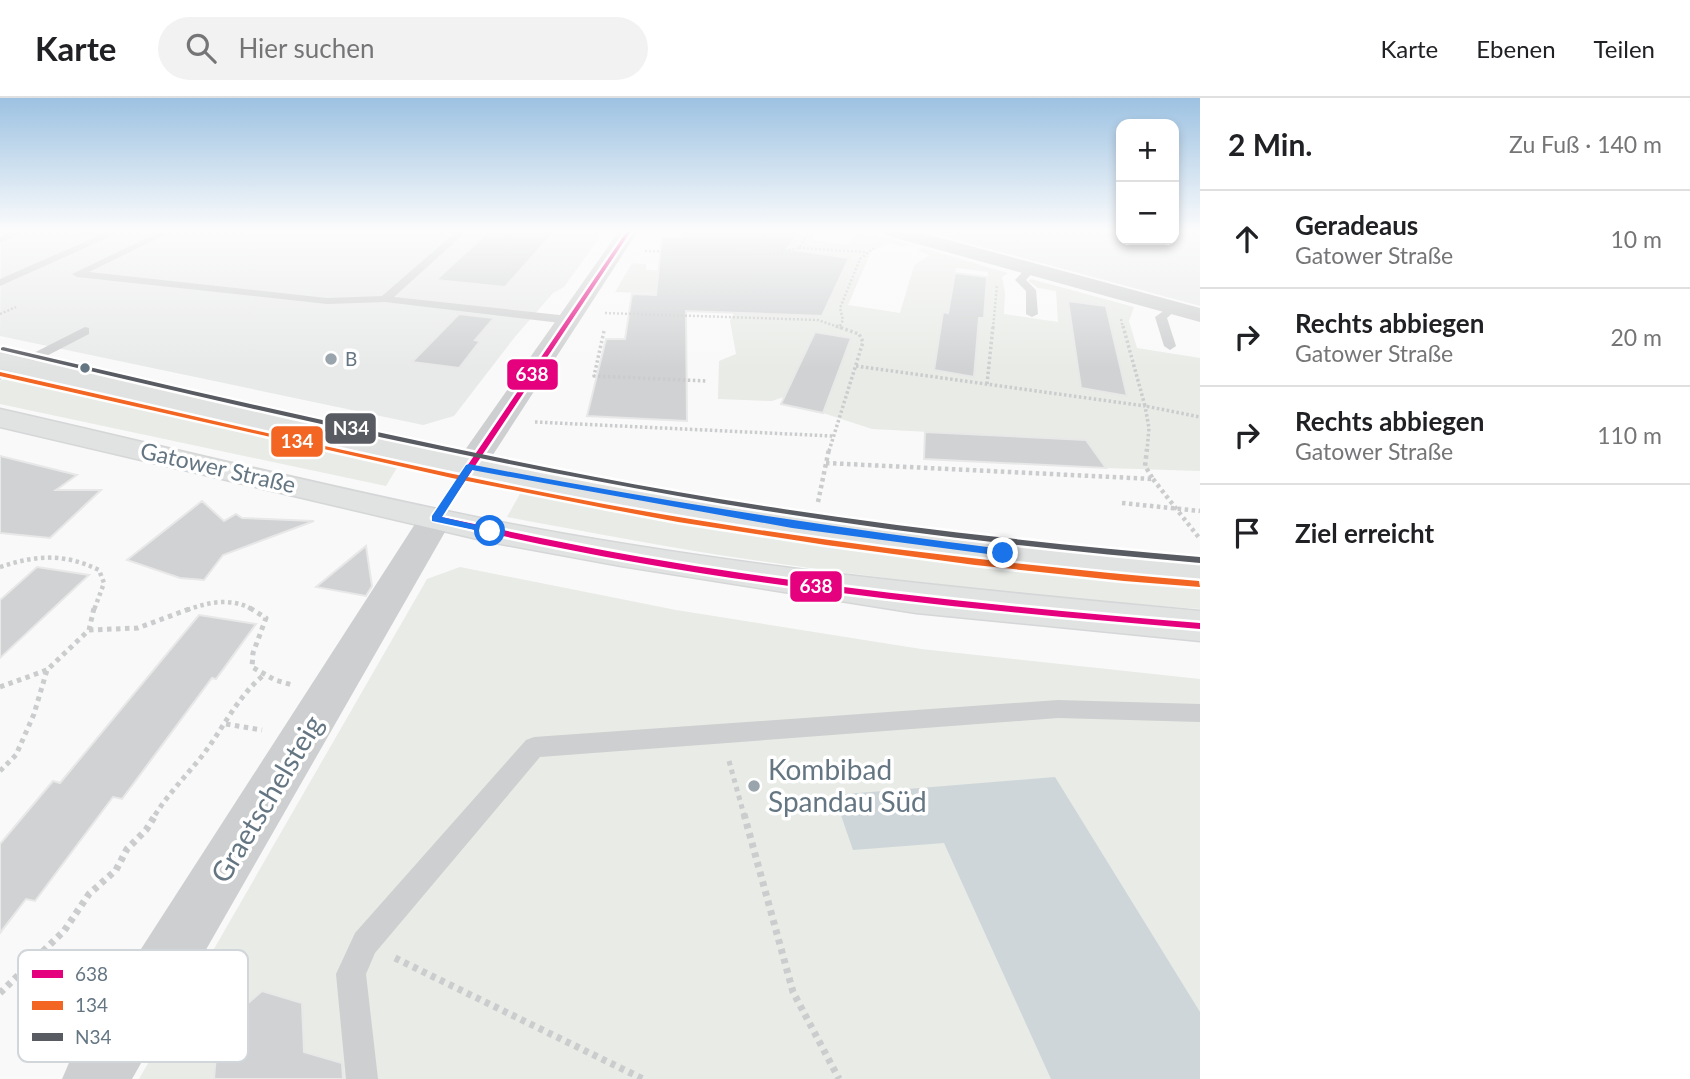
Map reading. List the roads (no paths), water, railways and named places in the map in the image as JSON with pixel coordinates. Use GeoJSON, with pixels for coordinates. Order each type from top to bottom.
{"type":"FeatureCollection","features":[{"type":"Feature","properties":{"kind":"main road"},"geometry":{"type":"LineString","coordinates":[[5,367],[605,494],[792,525],[1003,553],[1200,572]]}},
{"type":"Feature","properties":{"kind":"main road","name":"Gatower Straße"},"geometry":{"type":"LineString","coordinates":[[0,418],[490,531],[621,554],[889,595],[1200,626]]}},
{"type":"Feature","properties":{"kind":"main road"},"geometry":{"type":"LineString","coordinates":[[436,518],[469,467]]}},
{"type":"Feature","properties":{"kind":"street"},"geometry":{"type":"LineString","coordinates":[[469,467],[606,277]]}},
{"type":"Feature","properties":{"kind":"street"},"geometry":{"type":"LineString","coordinates":[[1060,277],[1200,315]]}},
{"type":"Feature","properties":{"kind":"street","name":"Graetschelsteig"},"geometry":{"type":"LineString","coordinates":[[174,950],[436,518]]}},
{"type":"Feature","properties":{"kind":"street","name":"Graetschelsteig"},"geometry":{"type":"LineString","coordinates":[[96,1079],[106,1062]]}},
{"type":"Feature","properties":{"kind":"lane"},"geometry":{"type":"LineString","coordinates":[[103,277],[327,301],[384,299],[581,314]]}},
{"type":"Feature","properties":{"kind":"lane"},"geometry":{"type":"LineString","coordinates":[[384,299],[410,277]]}},
{"type":"Feature","properties":{"kind":"lane"},"geometry":{"type":"LineString","coordinates":[[1024,277],[1020,281],[1031,290],[1031,314]]}},
{"type":"Feature","properties":{"kind":"lane"},"geometry":{"type":"LineString","coordinates":[[395,290],[581,314]]}},
{"type":"Feature","properties":{"kind":"lane"},"geometry":{"type":"LineString","coordinates":[[1170,346],[1161,317],[1172,307]]}},
{"type":"Feature","properties":{"kind":"lane"},"geometry":{"type":"LineString","coordinates":[[5,367],[85,331]]}},
{"type":"Feature","properties":{"kind":"lane"},"geometry":{"type":"LineString","coordinates":[[362,1079],[351,974],[365,943],[534,747],[1058,709],[1200,713]]}},
{"type":"Feature","properties":{"kind":"place","name":"B"},"geometry":{"type":"Point","coordinates":[331,359]}},
{"type":"Feature","properties":{"kind":"place","name":"Kombibad Spandau Süd"},"geometry":{"type":"Point","coordinates":[754,786]}}]}
